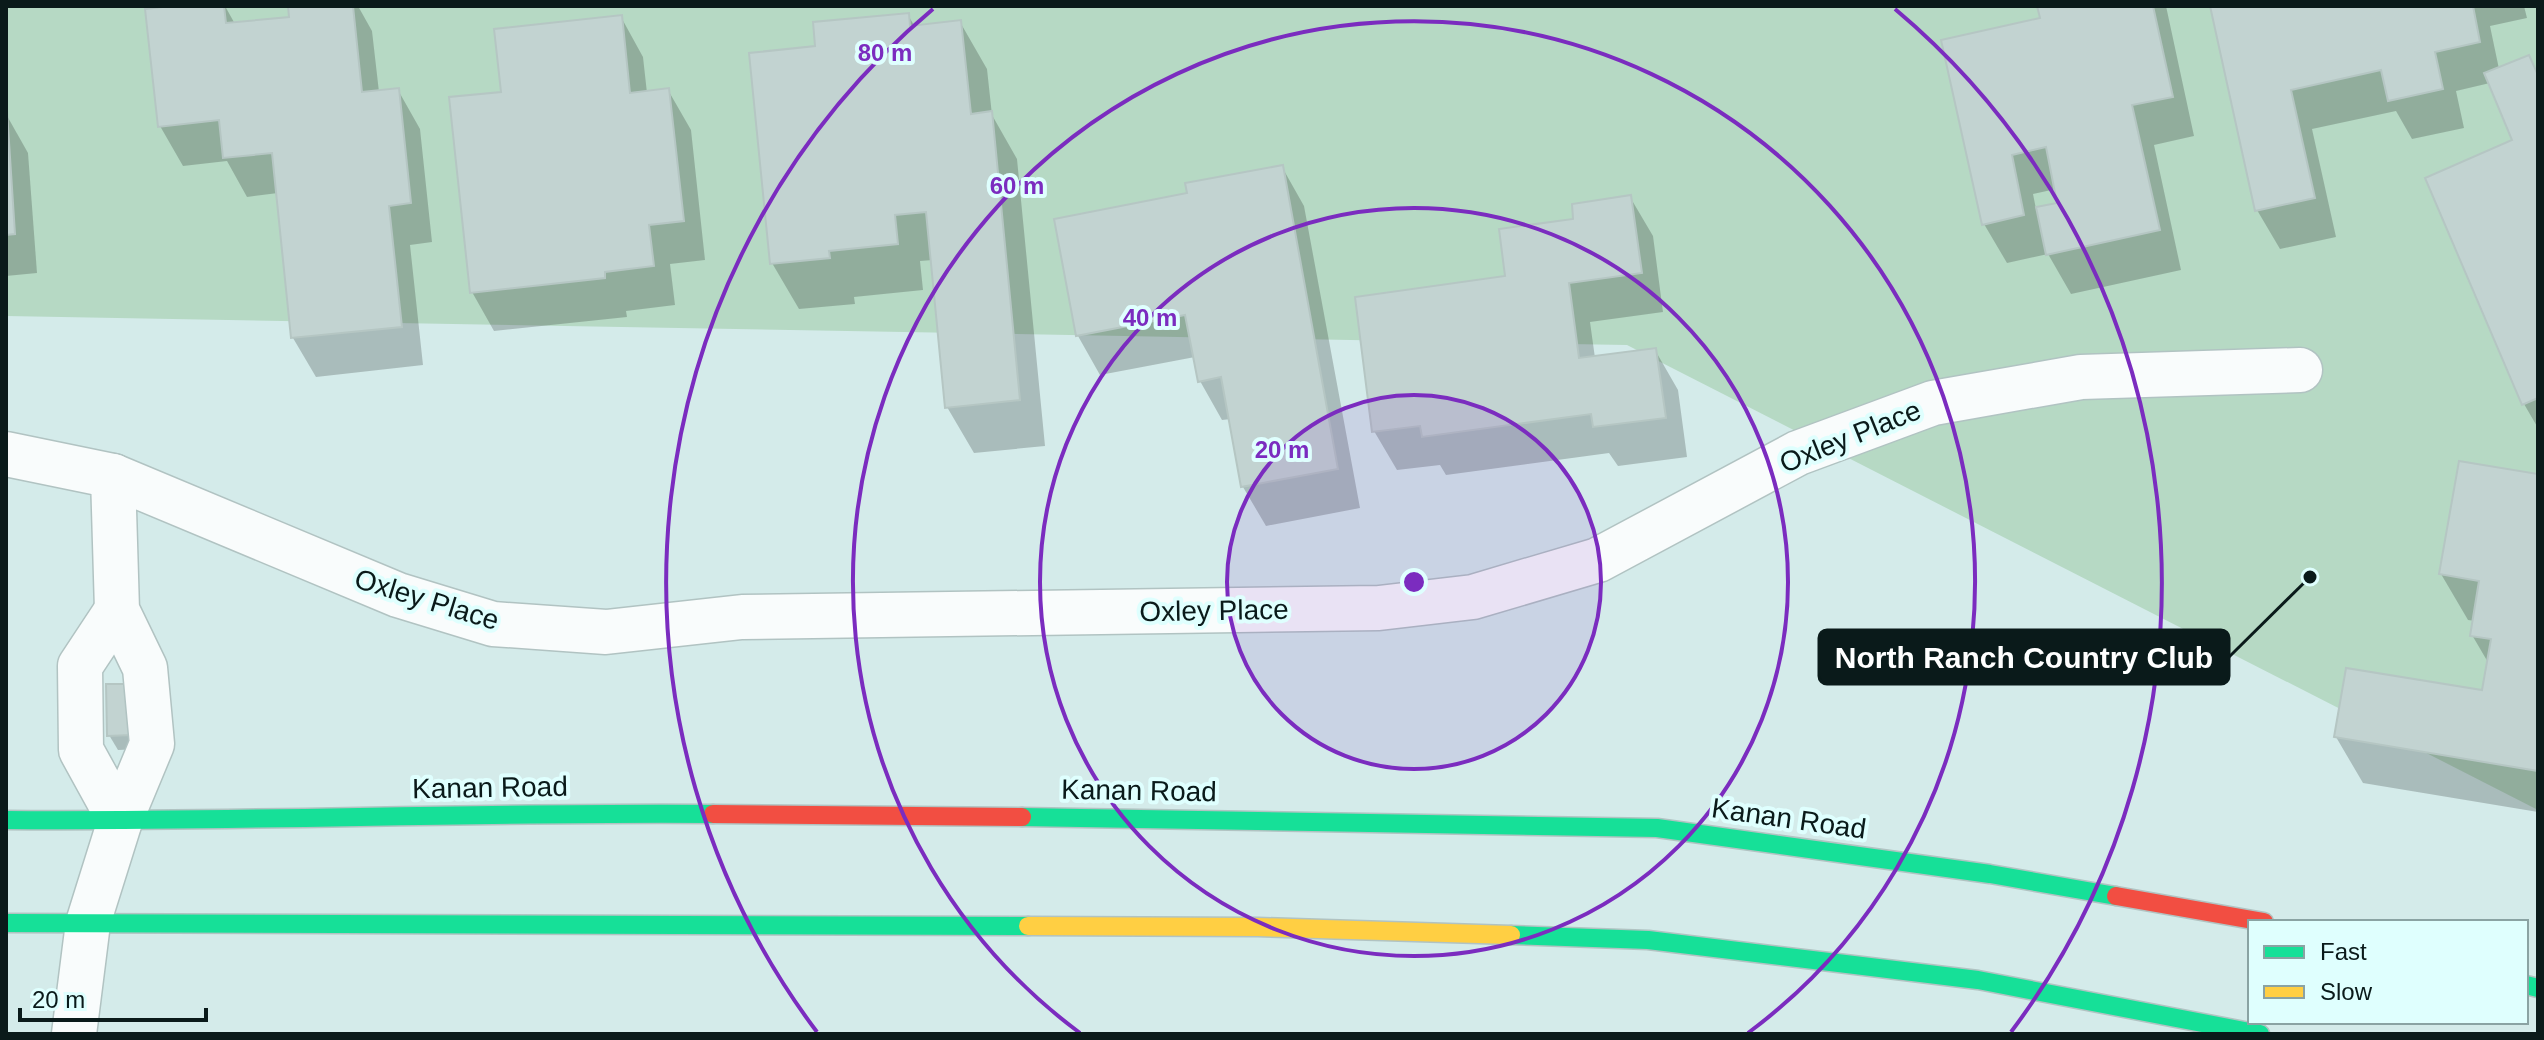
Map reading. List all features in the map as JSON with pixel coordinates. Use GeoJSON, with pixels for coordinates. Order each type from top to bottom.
{"type":"FeatureCollection","features":[{"type":"Feature","properties":{"kind":"main road","name":"Kanan Road"},"geometry":{"type":"LineString","coordinates":[[6,820],[606,813],[1268,820],[1657,828],[1990,874],[2253,920]]}},
{"type":"Feature","properties":{"kind":"main road"},"geometry":{"type":"LineString","coordinates":[[6,923],[1258,927],[1648,940],[1978,980],[2260,1034]]}},
{"type":"Feature","properties":{"kind":"street","name":"Oxley Place"},"geometry":{"type":"LineString","coordinates":[[6,454],[113,476],[398,595],[493,624],[606,632],[742,617],[1379,608],[1473,597],[1598,560],[1798,453],[1933,403],[2081,377],[2300,370]]}},
{"type":"Feature","properties":{"kind":"street"},"geometry":{"type":"LineString","coordinates":[[74,1034],[88,923],[120,821],[152,744],[145,668],[117,610],[113,476]]}},
{"type":"Feature","properties":{"kind":"street"},"geometry":{"type":"LineString","coordinates":[[117,610],[80,666],[81,750],[120,821]]}},
{"type":"Feature","properties":{"kind":"green space"},"geometry":{"type":"Polygon","coordinates":[[[6,6],[2538,6],[2538,810],[1627,345],[6,316],[6,6]]]}},
{"type":"Feature","properties":{"kind":"building"},"geometry":{"type":"Polygon","coordinates":[[[224,6],[226,23],[289,17],[288,6],[353,6],[362,92],[399,88],[411,203],[389,206],[402,327],[291,338],[272,153],[223,158],[219,120],[158,127],[145,9],[224,6]]]}},
{"type":"Feature","properties":{"kind":"building"},"geometry":{"type":"Polygon","coordinates":[[[2037,6],[2153,6],[2173,97],[2132,105],[2160,230],[2046,255],[2036,207],[2057,203],[2046,147],[2012,155],[2024,215],[1982,225],[1941,40],[2040,18],[2037,6]]]}},
{"type":"Feature","properties":{"kind":"building"},"geometry":{"type":"Polygon","coordinates":[[[2210,6],[2473,6],[2480,42],[2435,52],[2443,89],[2388,101],[2381,70],[2291,90],[2315,198],[2255,211],[2210,6]]]}},
{"type":"Feature","properties":{"kind":"building"},"geometry":{"type":"Polygon","coordinates":[[[909,13],[910,26],[961,20],[971,114],[992,111],[1020,400],[945,408],[926,212],[895,215],[898,244],[829,251],[830,258],[770,264],[749,53],[815,46],[813,22],[909,13]]]}},
{"type":"Feature","properties":{"kind":"building"},"geometry":{"type":"Polygon","coordinates":[[[622,15],[630,93],[669,88],[684,221],[649,225],[654,266],[605,272],[605,278],[470,293],[449,97],[501,92],[494,29],[622,15]]]}},
{"type":"Feature","properties":{"kind":"building"},"geometry":{"type":"Polygon","coordinates":[[[2529,55],[2538,75],[2538,398],[2522,405],[2425,178],[2512,140],[2484,73],[2529,55]]]}},
{"type":"Feature","properties":{"kind":"building"},"geometry":{"type":"Polygon","coordinates":[[[6,111],[15,234],[6,235],[6,111]]]}},
{"type":"Feature","properties":{"kind":"building"},"geometry":{"type":"Polygon","coordinates":[[[1283,165],[1338,469],[1241,487],[1221,377],[1198,382],[1185,315],[1076,336],[1054,219],[1187,193],[1185,183],[1283,165]]]}},
{"type":"Feature","properties":{"kind":"building"},"geometry":{"type":"Polygon","coordinates":[[[1631,195],[1642,273],[1569,283],[1579,358],[1656,348],[1666,418],[1593,427],[1591,414],[1422,437],[1420,426],[1372,432],[1355,297],[1505,276],[1499,229],[1573,219],[1572,204],[1631,195]]]}},
{"type":"Feature","properties":{"kind":"building"},"geometry":{"type":"Polygon","coordinates":[[[2459,461],[2538,474],[2538,771],[2334,737],[2346,668],[2482,690],[2491,639],[2470,636],[2479,581],[2439,574],[2459,461]]]}},
{"type":"Feature","properties":{"kind":"building"},"geometry":{"type":"Polygon","coordinates":[[[106,684],[131,684],[133,735],[107,736],[106,684]]]}},
{"type":"Feature","properties":{"kind":"traffic: fast"},"geometry":{"type":"LineString","coordinates":[[6,820],[713,814]]}},
{"type":"Feature","properties":{"kind":"traffic: fast"},"geometry":{"type":"LineString","coordinates":[[1022,817],[1657,828],[1990,874],[2116,896]]}},
{"type":"Feature","properties":{"kind":"traffic: fast"},"geometry":{"type":"LineString","coordinates":[[6,923],[1028,926]]}},
{"type":"Feature","properties":{"kind":"traffic: fast"},"geometry":{"type":"LineString","coordinates":[[1511,935],[1648,940],[1978,980],[2260,1034]]}},
{"type":"Feature","properties":{"kind":"traffic: fast"},"geometry":{"type":"LineString","coordinates":[[2528,986],[2538,988]]}},
{"type":"Feature","properties":{"kind":"traffic: slow"},"geometry":{"type":"LineString","coordinates":[[1028,926],[1258,927],[1511,935]]}},
{"type":"Feature","properties":{"kind":"traffic: jam"},"geometry":{"type":"LineString","coordinates":[[713,814],[1022,817]]}},
{"type":"Feature","properties":{"kind":"traffic: jam"},"geometry":{"type":"LineString","coordinates":[[2116,896],[2253,920]]}},
{"type":"Feature","properties":{"kind":"place","name":"North Ranch Country Club"},"geometry":{"type":"Point","coordinates":[2310,577]}}]}
